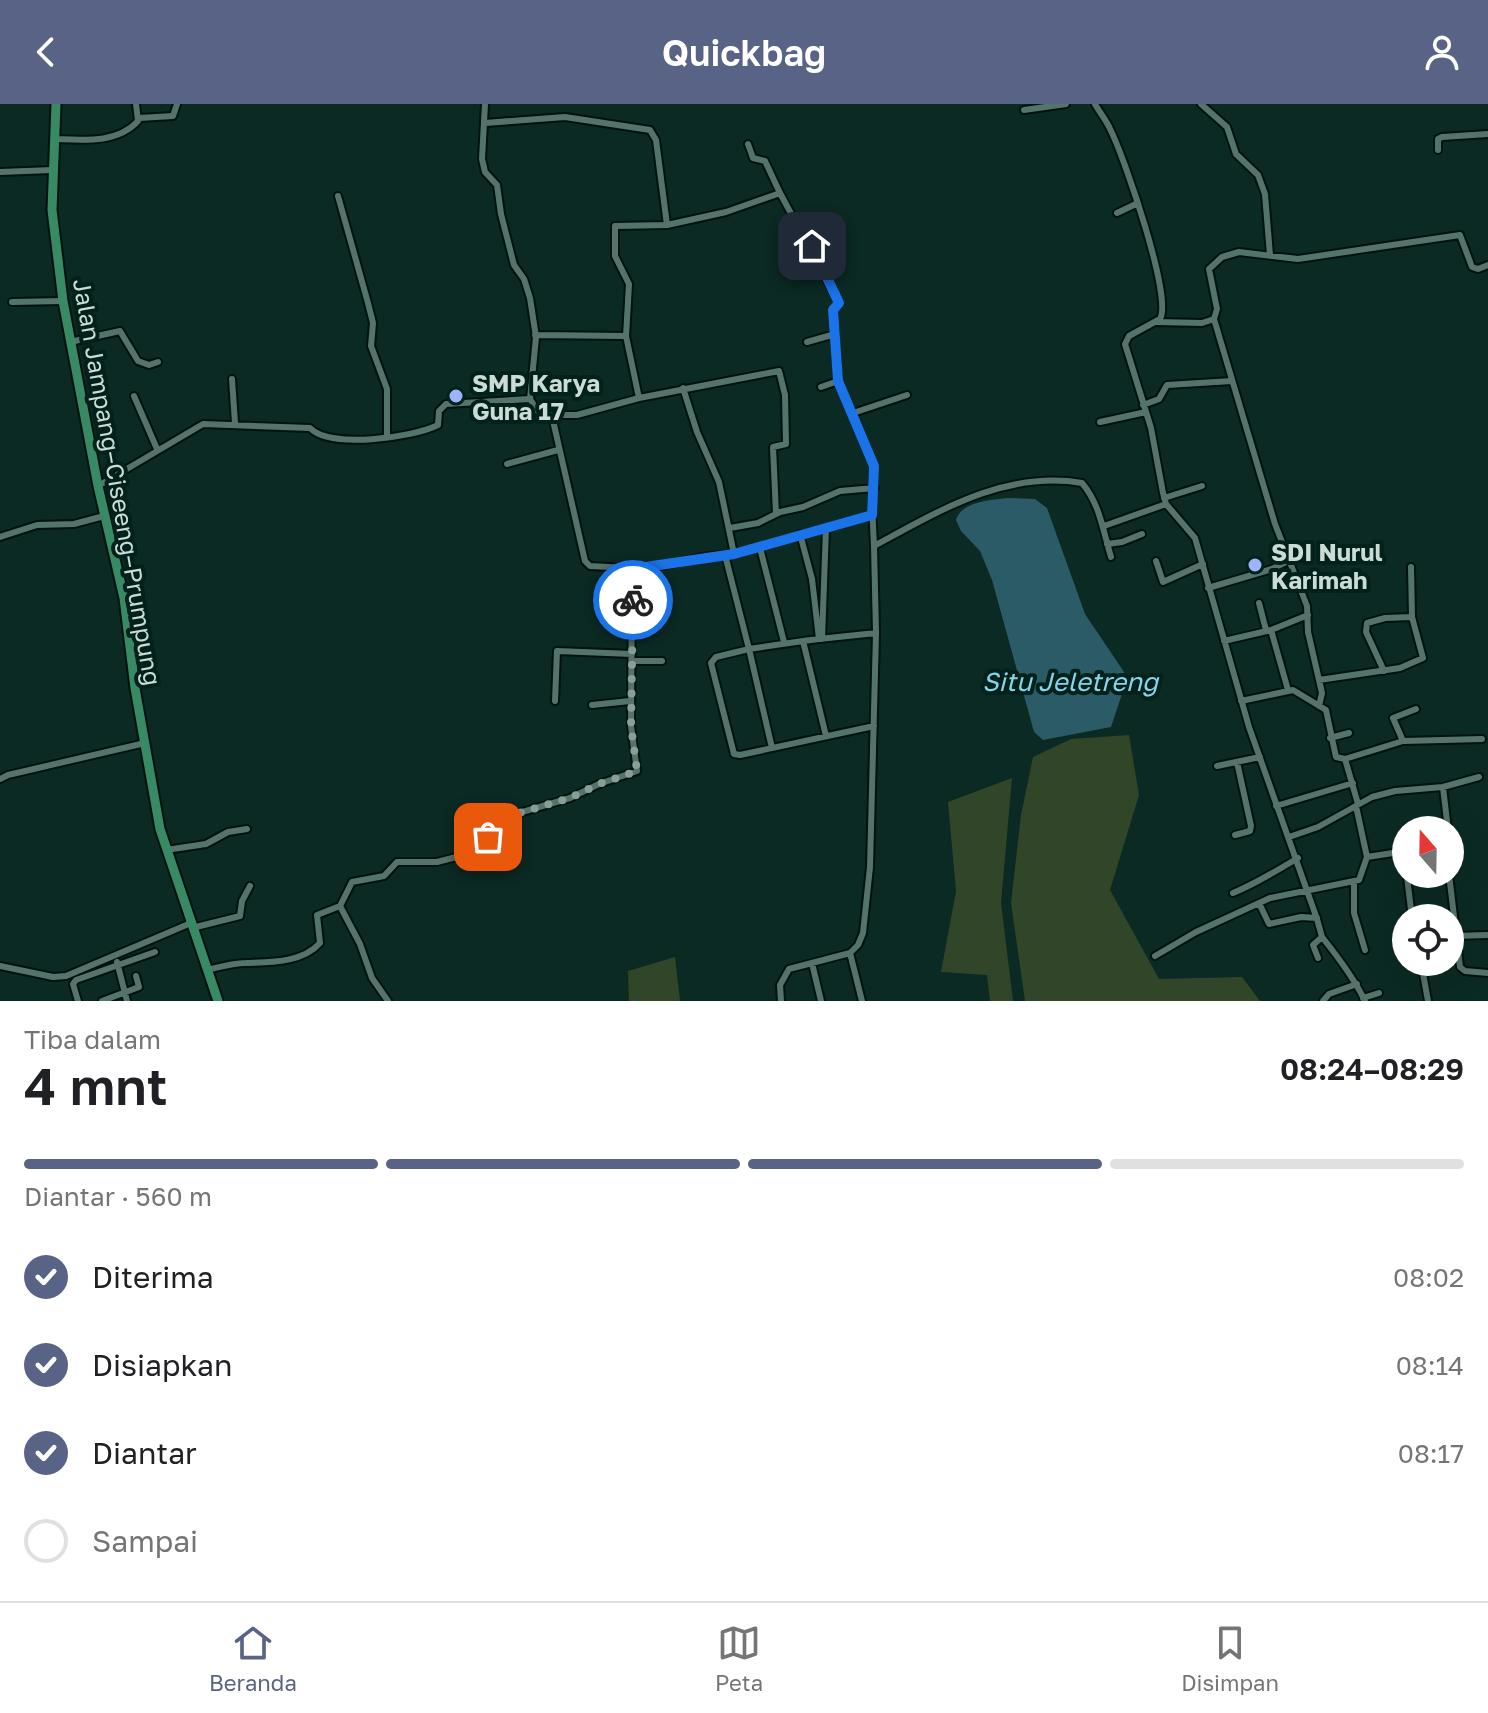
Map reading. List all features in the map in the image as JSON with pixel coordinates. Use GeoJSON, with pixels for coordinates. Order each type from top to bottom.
{"type":"FeatureCollection","features":[{"type":"Feature","properties":{"kind":"main road","name":"Jalan Jampang–Ciseeng–Prumpung"},"geometry":{"type":"LineString","coordinates":[[56,104],[52,170],[54,241],[70,342],[104,516],[124,598],[145,743],[166,850],[218,1001]]}},
{"type":"Feature","properties":{"kind":"street"},"geometry":{"type":"LineString","coordinates":[[136,104],[139,118]]}},
{"type":"Feature","properties":{"kind":"street"},"geometry":{"type":"LineString","coordinates":[[54,139],[116,136],[127,132],[139,118],[173,116],[177,104]]}},
{"type":"Feature","properties":{"kind":"street"},"geometry":{"type":"LineString","coordinates":[[485,104],[482,159],[485,172],[497,185],[514,265],[524,279],[530,298],[535,335],[530,399],[540,415],[590,413],[683,388],[779,371],[785,395],[786,444],[773,447],[776,514]]}},
{"type":"Feature","properties":{"kind":"street"},"geometry":{"type":"LineString","coordinates":[[1024,110],[1066,104]]}},
{"type":"Feature","properties":{"kind":"street"},"geometry":{"type":"LineString","coordinates":[[1095,104],[1111,130],[1138,203],[1153,252],[1163,308],[1162,316],[1156,322],[1129,336],[1125,344],[1145,409],[1165,501],[1192,530],[1241,701],[1276,806],[1298,858],[1322,937],[1357,984],[1364,1000],[1379,993]]}},
{"type":"Feature","properties":{"kind":"street"},"geometry":{"type":"LineString","coordinates":[[1201,104],[1227,127],[1236,154],[1258,175],[1265,194],[1270,255]]}},
{"type":"Feature","properties":{"kind":"street"},"geometry":{"type":"LineString","coordinates":[[485,123],[565,117],[650,130],[656,140],[667,225]]}},
{"type":"Feature","properties":{"kind":"street"},"geometry":{"type":"LineString","coordinates":[[1438,150],[1438,139],[1442,137],[1488,134]]}},
{"type":"Feature","properties":{"kind":"street"},"geometry":{"type":"LineString","coordinates":[[748,144],[753,158],[765,161],[839,303],[833,310],[838,381],[874,466],[875,488],[872,515],[876,633],[867,911],[860,941],[850,953],[793,967],[785,973],[780,985],[781,1001]]}},
{"type":"Feature","properties":{"kind":"street"},"geometry":{"type":"LineString","coordinates":[[0,172],[52,170]]}},
{"type":"Feature","properties":{"kind":"street"},"geometry":{"type":"LineString","coordinates":[[639,398],[626,336],[629,284],[615,256],[615,226],[667,225],[714,216],[780,193]]}},
{"type":"Feature","properties":{"kind":"street"},"geometry":{"type":"LineString","coordinates":[[338,196],[370,311],[371,346],[387,389],[387,436]]}},
{"type":"Feature","properties":{"kind":"street"},"geometry":{"type":"LineString","coordinates":[[1117,213],[1138,203]]}},
{"type":"Feature","properties":{"kind":"street"},"geometry":{"type":"LineString","coordinates":[[1319,706],[1322,693],[1308,632],[1308,615],[1292,559],[1275,524],[1214,319],[1217,309],[1209,269],[1222,257],[1239,252],[1312,257],[1460,235],[1472,267],[1478,269],[1488,265]]}},
{"type":"Feature","properties":{"kind":"street"},"geometry":{"type":"LineString","coordinates":[[12,302],[63,301]]}},
{"type":"Feature","properties":{"kind":"street"},"geometry":{"type":"LineString","coordinates":[[1156,322],[1202,323],[1214,319]]}},
{"type":"Feature","properties":{"kind":"street"},"geometry":{"type":"LineString","coordinates":[[70,342],[120,331],[138,361],[149,365],[158,362]]}},
{"type":"Feature","properties":{"kind":"street"},"geometry":{"type":"LineString","coordinates":[[807,342],[835,334]]}},
{"type":"Feature","properties":{"kind":"street"},"geometry":{"type":"LineString","coordinates":[[535,335],[626,336]]}},
{"type":"Feature","properties":{"kind":"street"},"geometry":{"type":"LineString","coordinates":[[232,379],[235,423]]}},
{"type":"Feature","properties":{"kind":"street"},"geometry":{"type":"LineString","coordinates":[[821,387],[838,381]]}},
{"type":"Feature","properties":{"kind":"street"},"geometry":{"type":"LineString","coordinates":[[1100,422],[1145,409],[1159,399],[1167,385],[1232,381]]}},
{"type":"Feature","properties":{"kind":"street"},"geometry":{"type":"LineString","coordinates":[[683,388],[697,432],[719,482],[734,554]]}},
{"type":"Feature","properties":{"kind":"street"},"geometry":{"type":"LineString","coordinates":[[853,413],[907,395]]}},
{"type":"Feature","properties":{"kind":"street"},"geometry":{"type":"LineString","coordinates":[[134,396],[157,449]]}},
{"type":"Feature","properties":{"kind":"street"},"geometry":{"type":"LineString","coordinates":[[98,486],[198,425],[235,423],[310,428],[316,435],[338,440],[387,436],[436,426],[439,411],[446,404],[530,399]]}},
{"type":"Feature","properties":{"kind":"street"},"geometry":{"type":"LineString","coordinates":[[552,416],[585,561],[592,566],[632,569],[734,554],[872,515]]}},
{"type":"Feature","properties":{"kind":"street"},"geometry":{"type":"LineString","coordinates":[[507,464],[558,450]]}},
{"type":"Feature","properties":{"kind":"street"},"geometry":{"type":"LineString","coordinates":[[874,546],[968,496],[995,488],[1067,480],[1082,483],[1088,490],[1104,526],[1111,557]]}},
{"type":"Feature","properties":{"kind":"street"},"geometry":{"type":"LineString","coordinates":[[1104,526],[1202,486]]}},
{"type":"Feature","properties":{"kind":"street"},"geometry":{"type":"LineString","coordinates":[[730,528],[758,523],[840,491],[875,488]]}},
{"type":"Feature","properties":{"kind":"street"},"geometry":{"type":"LineString","coordinates":[[0,537],[37,525],[74,524],[104,516]]}},
{"type":"Feature","properties":{"kind":"street"},"geometry":{"type":"LineString","coordinates":[[821,639],[826,528]]}},
{"type":"Feature","properties":{"kind":"street"},"geometry":{"type":"LineString","coordinates":[[800,534],[812,579],[821,639]]}},
{"type":"Feature","properties":{"kind":"street"},"geometry":{"type":"LineString","coordinates":[[1107,544],[1142,534]]}},
{"type":"Feature","properties":{"kind":"street"},"geometry":{"type":"LineString","coordinates":[[760,548],[784,642]]}},
{"type":"Feature","properties":{"kind":"street"},"geometry":{"type":"LineString","coordinates":[[725,555],[772,748]]}},
{"type":"Feature","properties":{"kind":"street"},"geometry":{"type":"LineString","coordinates":[[1208,588],[1272,569],[1292,559]]}},
{"type":"Feature","properties":{"kind":"street"},"geometry":{"type":"LineString","coordinates":[[1156,561],[1163,582],[1203,564]]}},
{"type":"Feature","properties":{"kind":"street"},"geometry":{"type":"LineString","coordinates":[[1319,680],[1384,671],[1423,658],[1412,617],[1411,567]]}},
{"type":"Feature","properties":{"kind":"street"},"geometry":{"type":"LineString","coordinates":[[207,970],[243,963],[280,963],[313,949],[320,943],[317,915],[340,906],[349,885],[355,880],[384,876],[397,862],[437,862],[472,853],[482,847],[502,818],[570,798],[635,772],[630,701],[632,569]]}},
{"type":"Feature","properties":{"kind":"street"},"geometry":{"type":"LineString","coordinates":[[1259,603],[1288,690]]}},
{"type":"Feature","properties":{"kind":"street"},"geometry":{"type":"LineString","coordinates":[[1224,641],[1269,630],[1308,615]]}},
{"type":"Feature","properties":{"kind":"street"},"geometry":{"type":"LineString","coordinates":[[1384,671],[1366,632],[1367,623],[1385,618],[1412,617]]}},
{"type":"Feature","properties":{"kind":"street"},"geometry":{"type":"LineString","coordinates":[[874,726],[740,755],[732,751],[711,667],[716,657],[749,649],[784,642],[876,633]]}},
{"type":"Feature","properties":{"kind":"street"},"geometry":{"type":"LineString","coordinates":[[803,641],[826,736]]}},
{"type":"Feature","properties":{"kind":"street"},"geometry":{"type":"LineString","coordinates":[[555,701],[557,651],[662,661]]}},
{"type":"Feature","properties":{"kind":"street"},"geometry":{"type":"LineString","coordinates":[[1241,701],[1288,690],[1319,706],[1327,712],[1336,757],[1345,759],[1403,741],[1482,739]]}},
{"type":"Feature","properties":{"kind":"street"},"geometry":{"type":"LineString","coordinates":[[592,705],[630,701]]}},
{"type":"Feature","properties":{"kind":"street"},"geometry":{"type":"LineString","coordinates":[[1403,741],[1393,718],[1416,709]]}},
{"type":"Feature","properties":{"kind":"street"},"geometry":{"type":"LineString","coordinates":[[1330,738],[1349,733]]}},
{"type":"Feature","properties":{"kind":"street"},"geometry":{"type":"LineString","coordinates":[[0,779],[145,743]]}},
{"type":"Feature","properties":{"kind":"street"},"geometry":{"type":"LineString","coordinates":[[1217,766],[1260,757]]}},
{"type":"Feature","properties":{"kind":"street"},"geometry":{"type":"LineString","coordinates":[[1345,759],[1353,783],[1367,857]]}},
{"type":"Feature","properties":{"kind":"street"},"geometry":{"type":"LineString","coordinates":[[1235,835],[1250,831],[1251,826],[1237,762]]}},
{"type":"Feature","properties":{"kind":"street"},"geometry":{"type":"LineString","coordinates":[[1289,837],[1395,791],[1443,787],[1479,777]]}},
{"type":"Feature","properties":{"kind":"street"},"geometry":{"type":"LineString","coordinates":[[1276,806],[1353,783]]}},
{"type":"Feature","properties":{"kind":"street"},"geometry":{"type":"LineString","coordinates":[[1443,787],[1446,816]]}},
{"type":"Feature","properties":{"kind":"street"},"geometry":{"type":"LineString","coordinates":[[166,850],[206,844],[228,832],[247,829]]}},
{"type":"Feature","properties":{"kind":"street"},"geometry":{"type":"LineString","coordinates":[[1155,956],[1278,895],[1361,878],[1363,862],[1367,857],[1392,854]]}},
{"type":"Feature","properties":{"kind":"street"},"geometry":{"type":"LineString","coordinates":[[1233,893],[1273,876],[1281,867],[1298,858]]}},
{"type":"Feature","properties":{"kind":"street"},"geometry":{"type":"LineString","coordinates":[[1354,881],[1354,913],[1365,950]]}},
{"type":"Feature","properties":{"kind":"street"},"geometry":{"type":"LineString","coordinates":[[0,966],[61,977],[192,926],[240,916],[242,901],[250,886]]}},
{"type":"Feature","properties":{"kind":"street"},"geometry":{"type":"LineString","coordinates":[[1259,903],[1269,924],[1301,917],[1317,919]]}},
{"type":"Feature","properties":{"kind":"street"},"geometry":{"type":"LineString","coordinates":[[340,906],[360,944],[372,978],[388,1001]]}},
{"type":"Feature","properties":{"kind":"street"},"geometry":{"type":"LineString","coordinates":[[1464,936],[1488,935]]}},
{"type":"Feature","properties":{"kind":"street"},"geometry":{"type":"LineString","coordinates":[[1318,958],[1313,945],[1322,937]]}},
{"type":"Feature","properties":{"kind":"street"},"geometry":{"type":"LineString","coordinates":[[78,1001],[74,982],[155,952]]}},
{"type":"Feature","properties":{"kind":"street"},"geometry":{"type":"LineString","coordinates":[[850,953],[862,1001]]}},
{"type":"Feature","properties":{"kind":"street"},"geometry":{"type":"LineString","coordinates":[[117,955],[126,997]]}},
{"type":"Feature","properties":{"kind":"street"},"geometry":{"type":"LineString","coordinates":[[812,963],[821,1001]]}},
{"type":"Feature","properties":{"kind":"street"},"geometry":{"type":"LineString","coordinates":[[1464,970],[1488,973]]}},
{"type":"Feature","properties":{"kind":"street"},"geometry":{"type":"LineString","coordinates":[[102,1001],[126,997],[139,987],[136,976]]}},
{"type":"Feature","properties":{"kind":"street"},"geometry":{"type":"LineString","coordinates":[[1424,976],[1428,1001]]}},
{"type":"Feature","properties":{"kind":"street"},"geometry":{"type":"LineString","coordinates":[[1323,1001],[1329,994],[1357,984]]}},
{"type":"Feature","properties":{"kind":"green space"},"geometry":{"type":"Polygon","coordinates":[[[1129,735],[1139,795],[1110,890],[1159,979],[1242,977],[1260,1001],[1025,1001],[1011,903],[1021,815],[1033,757],[1071,739],[1129,735]]]}},
{"type":"Feature","properties":{"kind":"green space"},"geometry":{"type":"Polygon","coordinates":[[[1012,778],[1001,903],[1013,1001],[990,1001],[987,975],[941,972],[956,891],[948,802],[1012,778]]]}},
{"type":"Feature","properties":{"kind":"green space"},"geometry":{"type":"Polygon","coordinates":[[[675,957],[680,1001],[629,1001],[628,971],[675,957]]]}},
{"type":"Feature","properties":{"kind":"water","name":"Situ Jeletreng"},"geometry":{"type":"Polygon","coordinates":[[[1008,498],[1035,499],[1047,508],[1085,614],[1124,672],[1125,685],[1111,727],[1043,740],[1034,732],[992,580],[980,551],[961,531],[956,520],[971,505],[1008,498]]]}},
{"type":"Feature","properties":{"kind":"way so far"},"geometry":{"type":"LineString","coordinates":[[488,837],[502,818],[570,798],[637,771],[630,701],[633,600]]}},
{"type":"Feature","properties":{"kind":"place","name":"SMP Karya Guna 17"},"geometry":{"type":"Point","coordinates":[456,396]}},
{"type":"Feature","properties":{"kind":"place","name":"SDI Nurul Karimah"},"geometry":{"type":"Point","coordinates":[1255,565]}},
{"type":"Feature","properties":{"kind":"route"},"geometry":{"type":"LineString","coordinates":[[633,600],[632,569],[734,554],[872,515],[876,480],[874,466],[869,448],[838,381],[833,310],[839,303],[812,246]]}}]}
